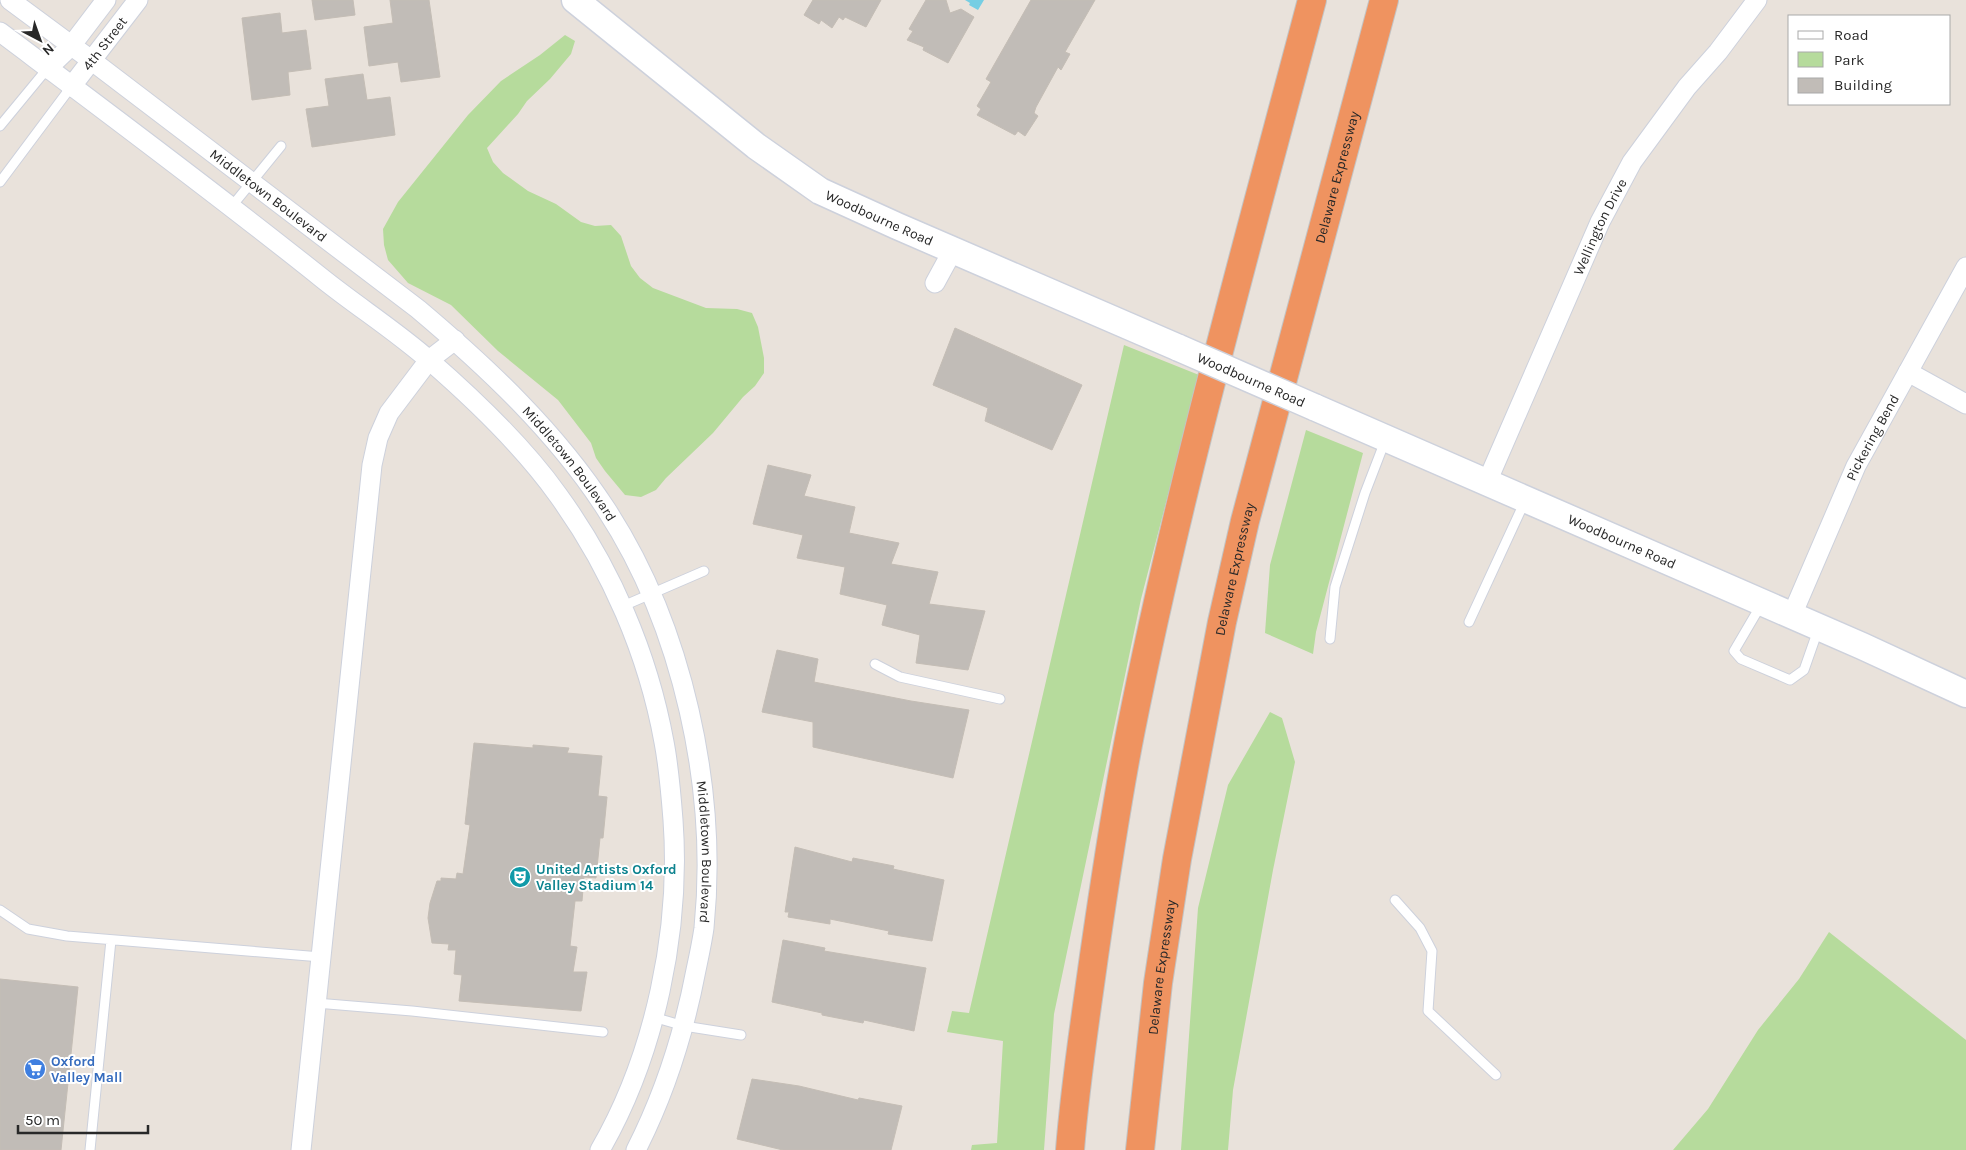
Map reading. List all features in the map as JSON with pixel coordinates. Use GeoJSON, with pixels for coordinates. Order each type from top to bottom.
{"type":"FeatureCollection","features":[{"type":"Feature","properties":{"kind":"highway"},"geometry":{"type":"LineString","coordinates":[[1070,1150],[1086,1010],[1109,855],[1130,731],[1158,597],[1194,448],[1312,0]]}},
{"type":"Feature","properties":{"kind":"highway","name":"Delaware Expressway"},"geometry":{"type":"LineString","coordinates":[[1140,1150],[1158,983],[1175,869],[1222,622],[1245,520],[1384,0]]}},
{"type":"Feature","properties":{"kind":"main road","name":"Woodbourne Road"},"geometry":{"type":"LineString","coordinates":[[575,0],[756,146],[820,190],[953,250],[1526,498],[1966,694]]}},
{"type":"Feature","properties":{"kind":"street","name":"Middletown Boulevard"},"geometry":{"type":"LineString","coordinates":[[10,0],[92,60],[418,309],[455,340],[500,382],[558,444],[608,511],[638,564],[678,664],[696,735],[706,839],[704,930],[684,1026],[678,1048],[652,1118],[636,1150]]}},
{"type":"Feature","properties":{"kind":"street","name":"4th Street"},"geometry":{"type":"LineString","coordinates":[[47,69],[71,46],[106,0]]}},
{"type":"Feature","properties":{"kind":"street","name":"4th Street"},"geometry":{"type":"LineString","coordinates":[[71,87],[138,0]]}},
{"type":"Feature","properties":{"kind":"street","name":"Wellington Drive"},"geometry":{"type":"LineString","coordinates":[[1487,482],[1600,222],[1632,162],[1682,94],[1718,52],[1757,0]]}},
{"type":"Feature","properties":{"kind":"street","name":"Middletown Boulevard"},"geometry":{"type":"LineString","coordinates":[[0,32],[232,206],[429,360],[479,406],[530,460],[557,494],[604,570],[623,606],[658,710],[670,777],[674,834],[673,894],[670,927],[659,995],[626,1098],[600,1150]]}},
{"type":"Feature","properties":{"kind":"street"},"geometry":{"type":"LineString","coordinates":[[935,283],[953,250]]}},
{"type":"Feature","properties":{"kind":"street","name":"Pickering Bend"},"geometry":{"type":"LineString","coordinates":[[1792,615],[1856,466],[1966,267]]}},
{"type":"Feature","properties":{"kind":"street"},"geometry":{"type":"LineString","coordinates":[[301,1150],[372,465],[378,438],[389,413],[429,360],[455,340]]}},
{"type":"Feature","properties":{"kind":"street"},"geometry":{"type":"LineString","coordinates":[[1908,372],[1966,404]]}},
{"type":"Feature","properties":{"kind":"lane"},"geometry":{"type":"LineString","coordinates":[[0,126],[47,69]]}},
{"type":"Feature","properties":{"kind":"lane"},"geometry":{"type":"LineString","coordinates":[[0,182],[71,87]]}},
{"type":"Feature","properties":{"kind":"lane"},"geometry":{"type":"LineString","coordinates":[[232,206],[281,146]]}},
{"type":"Feature","properties":{"kind":"lane"},"geometry":{"type":"LineString","coordinates":[[1330,639],[1335,587],[1365,493],[1386,438]]}},
{"type":"Feature","properties":{"kind":"lane"},"geometry":{"type":"LineString","coordinates":[[1469,622],[1526,498]]}},
{"type":"Feature","properties":{"kind":"lane"},"geometry":{"type":"LineString","coordinates":[[623,606],[704,571]]}},
{"type":"Feature","properties":{"kind":"lane"},"geometry":{"type":"LineString","coordinates":[[1762,602],[1734,651],[1741,659],[1790,680],[1804,670],[1819,627]]}},
{"type":"Feature","properties":{"kind":"lane"},"geometry":{"type":"LineString","coordinates":[[875,664],[900,677],[1000,699]]}},
{"type":"Feature","properties":{"kind":"lane"},"geometry":{"type":"LineString","coordinates":[[1395,900],[1420,928],[1432,951],[1428,1011],[1496,1074]]}},
{"type":"Feature","properties":{"kind":"lane"},"geometry":{"type":"LineString","coordinates":[[0,910],[28,930],[67,936],[321,957]]}},
{"type":"Feature","properties":{"kind":"lane"},"geometry":{"type":"LineString","coordinates":[[90,1150],[111,940]]}},
{"type":"Feature","properties":{"kind":"lane"},"geometry":{"type":"LineString","coordinates":[[316,1003],[402,1010],[603,1032]]}},
{"type":"Feature","properties":{"kind":"lane"},"geometry":{"type":"LineString","coordinates":[[653,1017],[684,1026],[741,1035]]}},
{"type":"Feature","properties":{"kind":"green space"},"geometry":{"type":"Polygon","coordinates":[[[565,35],[575,41],[571,54],[487,148],[493,162],[503,173],[528,191],[556,204],[581,222],[595,226],[611,225],[621,236],[631,266],[640,278],[653,288],[706,308],[737,309],[752,313],[758,327],[764,358],[764,373],[755,386],[743,397],[713,433],[656,490],[641,497],[625,495],[605,471],[596,458],[591,443],[558,400],[498,351],[451,305],[408,283],[388,260],[384,245],[383,229],[398,202],[468,115],[501,81],[540,55],[565,35]]]}},
{"type":"Feature","properties":{"kind":"green space"},"geometry":{"type":"Polygon","coordinates":[[[1124,345],[1199,375],[1141,599],[1054,1014],[1044,1150],[971,1150],[972,1145],[997,1143],[1003,1041],[947,1032],[952,1011],[969,1013],[1124,345]]]}},
{"type":"Feature","properties":{"kind":"green space"},"geometry":{"type":"Polygon","coordinates":[[[1306,430],[1363,453],[1316,632],[1313,654],[1265,633],[1270,565],[1306,430]]]}},
{"type":"Feature","properties":{"kind":"green space"},"geometry":{"type":"Polygon","coordinates":[[[1270,712],[1282,718],[1295,762],[1273,870],[1233,1090],[1228,1150],[1181,1150],[1198,908],[1228,785],[1270,712]]]}},
{"type":"Feature","properties":{"kind":"green space"},"geometry":{"type":"Polygon","coordinates":[[[1829,932],[1966,1040],[1966,1150],[1673,1150],[1708,1109],[1758,1030],[1799,979],[1829,932]]]}},
{"type":"Feature","properties":{"kind":"water"},"geometry":{"type":"Polygon","coordinates":[[[965,0],[984,0],[978,10],[969,5],[970,3],[965,0]]]}},
{"type":"Feature","properties":{"kind":"building"},"geometry":{"type":"Polygon","coordinates":[[[312,0],[353,0],[355,15],[315,20],[312,0]]]}},
{"type":"Feature","properties":{"kind":"building"},"geometry":{"type":"Polygon","coordinates":[[[390,0],[429,0],[440,77],[401,82],[398,62],[369,66],[364,27],[393,23],[390,0]]]}},
{"type":"Feature","properties":{"kind":"building"},"geometry":{"type":"Polygon","coordinates":[[[813,0],[881,0],[866,27],[845,17],[843,20],[839,17],[832,28],[821,20],[819,24],[804,15],[813,0]]]}},
{"type":"Feature","properties":{"kind":"building"},"geometry":{"type":"Polygon","coordinates":[[[926,0],[946,0],[950,13],[961,9],[974,17],[948,63],[923,50],[924,47],[907,40],[913,31],[909,29],[926,0]]]}},
{"type":"Feature","properties":{"kind":"building"},"geometry":{"type":"Polygon","coordinates":[[[1031,0],[1095,0],[1065,52],[1070,54],[1061,70],[1058,67],[1036,107],[1034,113],[1038,116],[1025,136],[1018,131],[1015,135],[977,115],[981,109],[977,106],[991,82],[986,79],[1031,0]]]}},
{"type":"Feature","properties":{"kind":"building"},"geometry":{"type":"Polygon","coordinates":[[[280,13],[282,33],[306,30],[311,69],[288,72],[290,95],[252,100],[242,18],[280,13]]]}},
{"type":"Feature","properties":{"kind":"building"},"geometry":{"type":"Polygon","coordinates":[[[363,74],[367,100],[390,97],[395,135],[312,147],[306,109],[329,106],[325,79],[363,74]]]}},
{"type":"Feature","properties":{"kind":"building"},"geometry":{"type":"Polygon","coordinates":[[[955,328],[1082,385],[1052,450],[985,421],[988,408],[933,385],[955,328]]]}},
{"type":"Feature","properties":{"kind":"building"},"geometry":{"type":"Polygon","coordinates":[[[768,465],[811,475],[804,496],[855,507],[849,533],[899,543],[891,564],[938,572],[929,604],[985,611],[968,670],[916,663],[920,635],[882,625],[887,605],[840,594],[845,567],[797,558],[803,535],[753,524],[768,465]]]}},
{"type":"Feature","properties":{"kind":"building"},"geometry":{"type":"Polygon","coordinates":[[[777,650],[818,659],[814,682],[969,710],[953,778],[813,747],[813,722],[762,712],[777,650]]]}},
{"type":"Feature","properties":{"kind":"building","name":"United Artists Oxford Valley Stadium 14"},"geometry":{"type":"Polygon","coordinates":[[[474,743],[533,748],[533,745],[569,748],[567,753],[602,756],[598,796],[607,797],[603,838],[600,838],[596,878],[584,877],[582,901],[575,901],[570,946],[577,947],[573,972],[587,972],[581,1011],[459,1001],[462,975],[454,974],[456,950],[448,950],[449,944],[432,943],[428,918],[430,903],[437,881],[441,881],[441,878],[456,879],[457,873],[463,874],[470,825],[465,824],[474,743]]]}},
{"type":"Feature","properties":{"kind":"building"},"geometry":{"type":"Polygon","coordinates":[[[795,847],[852,862],[853,858],[894,866],[893,869],[944,880],[932,941],[888,934],[889,931],[830,919],[830,924],[788,917],[789,912],[785,912],[795,847]]]}},
{"type":"Feature","properties":{"kind":"building"},"geometry":{"type":"Polygon","coordinates":[[[783,940],[825,948],[824,951],[926,968],[914,1031],[864,1020],[863,1023],[822,1015],[822,1013],[772,1002],[783,940]]]}},
{"type":"Feature","properties":{"kind":"building","name":"Oxford Valley Mall"},"geometry":{"type":"Polygon","coordinates":[[[0,979],[78,987],[61,1150],[0,1150],[0,979]]]}},
{"type":"Feature","properties":{"kind":"building"},"geometry":{"type":"Polygon","coordinates":[[[752,1079],[799,1086],[858,1100],[859,1098],[902,1106],[891,1150],[783,1150],[737,1139],[752,1079]]]}},
{"type":"Feature","properties":{"kind":"place","name":"United Artists Oxford Valley Stadium 14"},"geometry":{"type":"Point","coordinates":[520,877]}},
{"type":"Feature","properties":{"kind":"place","name":"Oxford Valley Mall"},"geometry":{"type":"Point","coordinates":[35,1069]}}]}
